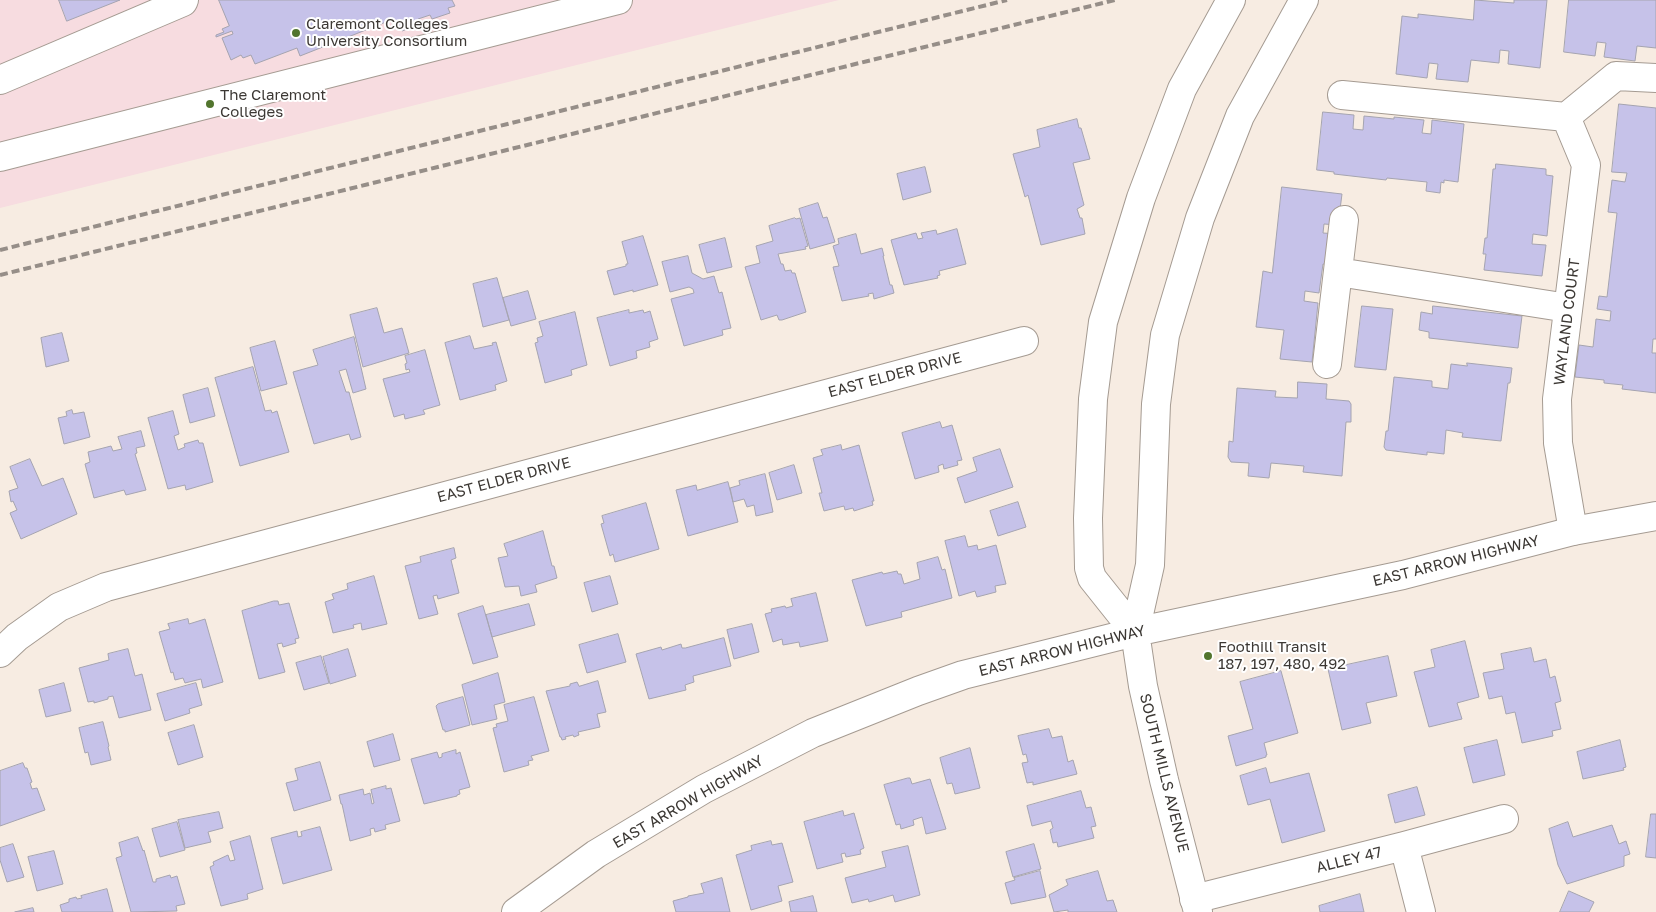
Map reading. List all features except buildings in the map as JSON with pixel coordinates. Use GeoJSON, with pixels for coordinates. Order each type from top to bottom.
{"type":"FeatureCollection","features":[{"type":"Feature","properties":{"kind":"main road"},"geometry":{"type":"LineString","coordinates":[[0,80],[184,0]]}},
{"type":"Feature","properties":{"kind":"main road"},"geometry":{"type":"LineString","coordinates":[[0,157],[618,0]]}},
{"type":"Feature","properties":{"kind":"main road"},"geometry":{"type":"LineString","coordinates":[[1135,632],[1092,578],[1089,568],[1088,518],[1093,399],[1103,322],[1141,198],[1182,90],[1231,0]]}},
{"type":"Feature","properties":{"kind":"main road"},"geometry":{"type":"LineString","coordinates":[[1135,632],[1150,565],[1156,404],[1165,336],[1200,218],[1240,116],[1304,0]]}},
{"type":"Feature","properties":{"kind":"main road"},"geometry":{"type":"LineString","coordinates":[[1342,95],[1566,117],[1616,76],[1656,78]]}},
{"type":"Feature","properties":{"kind":"main road","name":"WAYLAND COURT"},"geometry":{"type":"LineString","coordinates":[[1566,117],[1586,166],[1558,399],[1558,442],[1572,531]]}},
{"type":"Feature","properties":{"kind":"main road"},"geometry":{"type":"LineString","coordinates":[[1326,364],[1344,220]]}},
{"type":"Feature","properties":{"kind":"main road"},"geometry":{"type":"LineString","coordinates":[[1338,272],[1568,308]]}},
{"type":"Feature","properties":{"kind":"main road","name":"EAST ELDER DRIVE"},"geometry":{"type":"LineString","coordinates":[[0,654],[17,637],[60,607],[106,587],[1024,341]]}},
{"type":"Feature","properties":{"kind":"main road","name":"EAST ARROW HIGHWAY"},"geometry":{"type":"LineString","coordinates":[[516,912],[596,854],[704,789],[813,733],[918,691],[964,675],[1135,632],[1403,575],[1572,531],[1656,516]]}},
{"type":"Feature","properties":{"kind":"main road","name":"SOUTH MILLS AVENUE"},"geometry":{"type":"LineString","coordinates":[[1135,632],[1143,686],[1164,780],[1196,905]]}},
{"type":"Feature","properties":{"kind":"main road","name":"ALLEY 47"},"geometry":{"type":"LineString","coordinates":[[1196,905],[1504,819]]}},
{"type":"Feature","properties":{"kind":"main road"},"geometry":{"type":"LineString","coordinates":[[1404,846],[1421,912]]}},
{"type":"Feature","properties":{"kind":"shaded area","name":"The Claremont Colleges"},"geometry":{"type":"Polygon","coordinates":[[[0,0],[839,0],[0,208],[0,0]]]}},
{"type":"Feature","properties":{"kind":"railway"},"geometry":{"type":"LineString","coordinates":[[0,250],[1007,0]]}},
{"type":"Feature","properties":{"kind":"railway"},"geometry":{"type":"LineString","coordinates":[[0,275],[1115,0]]}},
{"type":"Feature","properties":{"kind":"place","name":"Claremont Colleges University Consortium"},"geometry":{"type":"Point","coordinates":[296,33]}},
{"type":"Feature","properties":{"kind":"place","name":"The Claremont Colleges"},"geometry":{"type":"Point","coordinates":[210,104]}},
{"type":"Feature","properties":{"kind":"place","name":"Foothill Transit 187, 197, 480, 492"},"geometry":{"type":"Point","coordinates":[1208,656]}}]}
